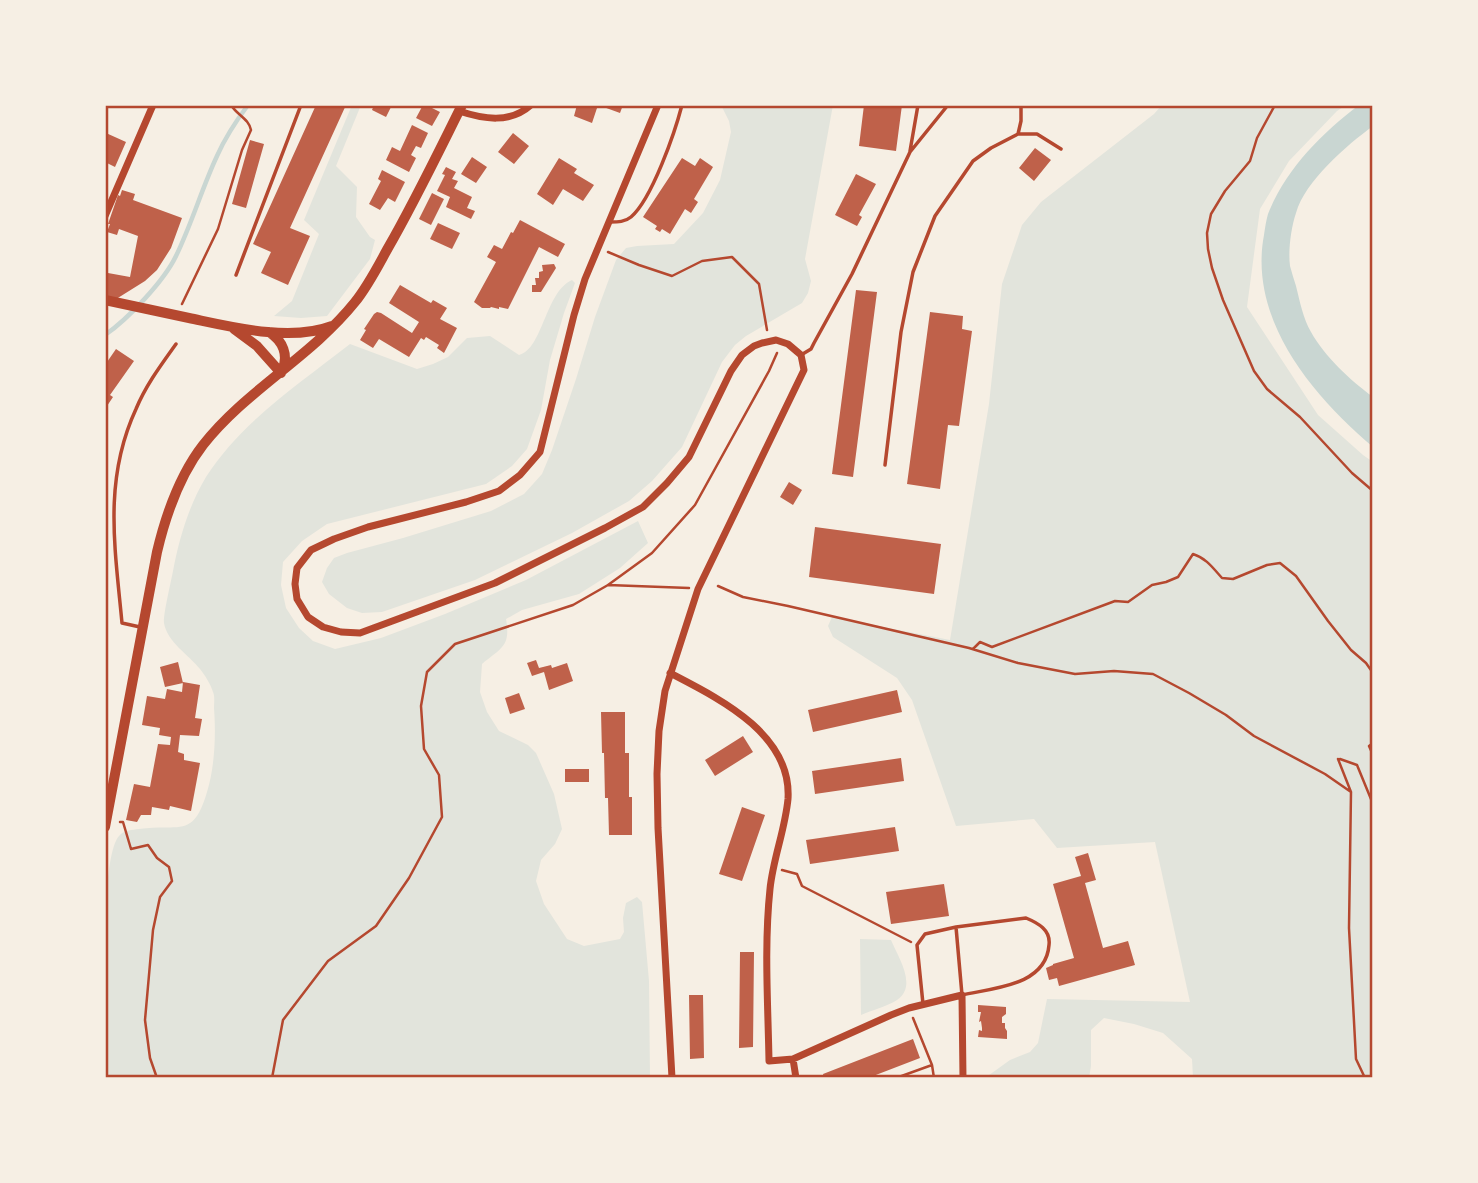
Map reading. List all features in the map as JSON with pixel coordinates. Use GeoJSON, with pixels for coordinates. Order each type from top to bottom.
{"type":"FeatureCollection","features":[{"type":"Feature","properties":{"kind":"main road"},"geometry":{"type":"LineString","coordinates":[[106,823],[142,627],[163,528],[174,496],[191,463],[224,422],[316,344],[356,301],[400,228],[460,108]]}},
{"type":"Feature","properties":{"kind":"main road"},"geometry":{"type":"LineString","coordinates":[[105,300],[222,325],[269,332],[313,331],[335,325]]}},
{"type":"Feature","properties":{"kind":"main road"},"geometry":{"type":"LineString","coordinates":[[222,325],[249,339],[281,373]]}},
{"type":"Feature","properties":{"kind":"main road"},"geometry":{"type":"LineString","coordinates":[[269,332],[276,336],[285,351],[285,365],[281,373]]}},
{"type":"Feature","properties":{"kind":"street"},"geometry":{"type":"LineString","coordinates":[[105,216],[153,105]]}},
{"type":"Feature","properties":{"kind":"street"},"geometry":{"type":"LineString","coordinates":[[460,108],[475,116],[489,119],[514,116],[531,105]]}},
{"type":"Feature","properties":{"kind":"street"},"geometry":{"type":"LineString","coordinates":[[658,105],[585,279],[540,452],[520,475],[499,491],[368,527],[311,550],[297,568],[295,584],[297,599],[308,617],[323,627],[360,633],[495,583],[643,507],[689,457],[725,382],[742,355],[754,346],[770,341],[782,342],[801,355],[804,370],[802,375],[698,589],[665,691],[659,731],[657,774],[672,1078]]}},
{"type":"Feature","properties":{"kind":"street"},"geometry":{"type":"LineString","coordinates":[[670,674],[710,695],[755,727],[775,749],[785,773],[788,797],[769,897],[769,1061],[793,1059],[909,1008],[961,995],[962,1078]]}},
{"type":"Feature","properties":{"kind":"street"},"geometry":{"type":"LineString","coordinates":[[793,1059],[796,1078]]}},
{"type":"Feature","properties":{"kind":"lane"},"geometry":{"type":"LineString","coordinates":[[236,275],[302,105]]}},
{"type":"Feature","properties":{"kind":"lane"},"geometry":{"type":"LineString","coordinates":[[610,222],[629,219],[643,203],[660,166],[682,105]]}},
{"type":"Feature","properties":{"kind":"lane"},"geometry":{"type":"LineString","coordinates":[[910,152],[918,105]]}},
{"type":"Feature","properties":{"kind":"lane"},"geometry":{"type":"LineString","coordinates":[[801,355],[814,344],[852,274],[910,152],[948,105]]}},
{"type":"Feature","properties":{"kind":"lane"},"geometry":{"type":"LineString","coordinates":[[1018,134],[1021,105]]}},
{"type":"Feature","properties":{"kind":"lane"},"geometry":{"type":"LineString","coordinates":[[884,465],[901,332],[914,272],[935,216],[973,161],[991,148],[1018,134],[1037,134],[1061,149]]}},
{"type":"Feature","properties":{"kind":"lane"},"geometry":{"type":"LineString","coordinates":[[142,627],[122,622],[114,523],[115,482],[120,455],[136,407],[176,344]]}},
{"type":"Feature","properties":{"kind":"lane"},"geometry":{"type":"LineString","coordinates":[[923,1004],[917,945],[925,934],[956,927],[1026,918],[1045,929],[1049,945],[1045,957],[1032,976],[1020,982],[961,995],[956,927]]}},
{"type":"Feature","properties":{"kind":"path"},"geometry":{"type":"LineString","coordinates":[[181,305],[218,229],[242,150],[251,130],[248,122],[231,105]]}},
{"type":"Feature","properties":{"kind":"path"},"geometry":{"type":"LineString","coordinates":[[1275,105],[1257,138],[1250,161],[1225,191],[1211,214],[1208,249],[1212,268],[1254,370],[1267,389],[1300,416],[1372,491]]}},
{"type":"Feature","properties":{"kind":"path"},"geometry":{"type":"LineString","coordinates":[[598,248],[671,276],[702,261],[732,257],[759,284],[770,341]]}},
{"type":"Feature","properties":{"kind":"path"},"geometry":{"type":"LineString","coordinates":[[272,1078],[283,1020],[328,961],[376,926],[409,878],[442,817],[439,775],[424,749],[421,706],[427,672],[455,644],[573,605],[608,585],[652,553],[695,505],[782,342]]}},
{"type":"Feature","properties":{"kind":"path"},"geometry":{"type":"LineString","coordinates":[[971,648],[980,642],[992,647],[1115,601],[1128,602],[1152,586],[1178,577],[1193,554],[1201,556],[1222,578],[1233,579],[1267,565],[1280,563],[1296,576],[1351,650],[1372,669]]}},
{"type":"Feature","properties":{"kind":"path"},"geometry":{"type":"LineString","coordinates":[[608,585],[698,589]]}},
{"type":"Feature","properties":{"kind":"path"},"geometry":{"type":"LineString","coordinates":[[718,586],[743,597],[971,648],[1018,663],[1075,674],[1114,671],[1153,674],[1226,715],[1254,736],[1325,774],[1351,792]]}},
{"type":"Feature","properties":{"kind":"path"},"geometry":{"type":"LineString","coordinates":[[1373,743],[1369,746],[1373,755]]}},
{"type":"Feature","properties":{"kind":"path"},"geometry":{"type":"LineString","coordinates":[[1365,1078],[1356,1059],[1349,928],[1351,792],[1338,759],[1357,765],[1373,804]]}},
{"type":"Feature","properties":{"kind":"path"},"geometry":{"type":"LineString","coordinates":[[106,823],[123,822],[131,849],[148,845],[157,858],[169,867],[172,881],[160,897],[153,930],[145,1020],[150,1058],[157,1078]]}},
{"type":"Feature","properties":{"kind":"path"},"geometry":{"type":"LineString","coordinates":[[773,867],[797,874],[802,886],[917,945]]}},
{"type":"Feature","properties":{"kind":"path"},"geometry":{"type":"LineString","coordinates":[[909,1008],[932,1065],[934,1078]]}},
{"type":"Feature","properties":{"kind":"path"},"geometry":{"type":"LineString","coordinates":[[896,1078],[932,1065]]}},
{"type":"Feature","properties":{"kind":"shaded area"},"geometry":{"type":"Polygon","coordinates":[[[352,105],[361,105],[336,166],[357,187],[356,217],[375,240],[370,259],[327,316],[274,316],[292,301],[319,234],[304,220],[352,105]]]}},
{"type":"Feature","properties":{"kind":"shaded area"},"geometry":{"type":"Polygon","coordinates":[[[721,105],[833,105],[805,259],[811,281],[802,303],[735,345],[722,362],[682,447],[652,481],[629,501],[572,533],[475,580],[382,612],[362,613],[347,608],[329,594],[322,582],[334,558],[491,511],[524,494],[542,474],[616,260],[626,248],[674,244],[703,213],[720,180],[731,132],[721,105]]]}},
{"type":"Feature","properties":{"kind":"shaded area"},"geometry":{"type":"Polygon","coordinates":[[[1162,105],[1346,105],[1289,161],[1260,209],[1247,307],[1318,415],[1373,462],[1373,1078],[1193,1078],[1192,1059],[1163,1033],[1104,1018],[1091,1030],[1089,1078],[985,1078],[1010,1060],[1030,1052],[1038,1043],[1047,999],[1190,1002],[1155,842],[1057,848],[1034,819],[956,826],[912,700],[897,678],[833,637],[828,626],[832,617],[950,640],[989,404],[1002,284],[1022,225],[1041,202],[1162,105]]]}},
{"type":"Feature","properties":{"kind":"shaded area"},"geometry":{"type":"Polygon","coordinates":[[[1359,105],[1373,105],[1373,126],[1340,153],[1308,189],[1294,219],[1289,260],[1302,310],[1311,332],[1339,368],[1373,397],[1373,447],[1328,404],[1290,354],[1266,297],[1262,266],[1268,214],[1284,182],[1318,140],[1359,105]]]}},
{"type":"Feature","properties":{"kind":"shaded area"},"geometry":{"type":"Polygon","coordinates":[[[572,280],[575,283],[550,360],[541,410],[527,449],[512,466],[486,484],[327,524],[302,541],[283,562],[281,585],[286,608],[299,628],[313,641],[335,649],[381,638],[526,580],[638,521],[648,543],[620,568],[579,594],[522,610],[506,619],[506,641],[482,664],[480,692],[487,712],[499,731],[528,745],[536,753],[554,794],[562,829],[555,844],[541,860],[536,881],[544,904],[567,939],[584,946],[620,939],[624,932],[626,903],[637,897],[642,902],[649,981],[650,1078],[105,1078],[105,912],[112,852],[119,836],[126,831],[183,826],[190,823],[202,807],[212,772],[215,739],[214,694],[202,671],[169,636],[164,623],[175,559],[190,511],[206,477],[220,457],[254,421],[350,344],[417,369],[448,357],[467,338],[490,336],[519,355],[527,351],[534,342],[556,296],[563,286],[572,280]]]}},
{"type":"Feature","properties":{"kind":"shaded area"},"geometry":{"type":"Polygon","coordinates":[[[860,939],[891,940],[906,979],[903,994],[897,1000],[861,1015],[860,939]]]}},
{"type":"Feature","properties":{"kind":"building"},"geometry":{"type":"Polygon","coordinates":[[[316,105],[346,105],[290,228],[310,236],[288,285],[261,273],[271,252],[253,244],[316,105]]]}},
{"type":"Feature","properties":{"kind":"building"},"geometry":{"type":"Polygon","coordinates":[[[374,105],[392,105],[386,117],[372,110],[374,105]]]}},
{"type":"Feature","properties":{"kind":"building"},"geometry":{"type":"Polygon","coordinates":[[[423,105],[440,112],[432,126],[416,118],[423,105]]]}},
{"type":"Feature","properties":{"kind":"building"},"geometry":{"type":"Polygon","coordinates":[[[577,105],[598,105],[592,123],[574,116],[577,105]]]}},
{"type":"Feature","properties":{"kind":"building"},"geometry":{"type":"Polygon","coordinates":[[[598,105],[623,105],[620,113],[598,105]]]}},
{"type":"Feature","properties":{"kind":"building"},"geometry":{"type":"Polygon","coordinates":[[[864,105],[902,105],[896,151],[859,146],[864,105]]]}},
{"type":"Feature","properties":{"kind":"building"},"geometry":{"type":"Polygon","coordinates":[[[412,125],[428,133],[421,148],[416,146],[411,155],[416,158],[409,172],[386,160],[392,147],[400,151],[412,125]]]}},
{"type":"Feature","properties":{"kind":"building"},"geometry":{"type":"Polygon","coordinates":[[[106,133],[126,142],[115,167],[105,162],[106,133]]]}},
{"type":"Feature","properties":{"kind":"building"},"geometry":{"type":"Polygon","coordinates":[[[513,133],[529,146],[514,164],[498,152],[513,133]]]}},
{"type":"Feature","properties":{"kind":"building"},"geometry":{"type":"Polygon","coordinates":[[[250,140],[264,144],[246,208],[232,204],[250,140]]]}},
{"type":"Feature","properties":{"kind":"building"},"geometry":{"type":"Polygon","coordinates":[[[1035,148],[1051,160],[1034,181],[1019,168],[1035,148]]]}},
{"type":"Feature","properties":{"kind":"building"},"geometry":{"type":"Polygon","coordinates":[[[472,157],[487,167],[476,183],[461,174],[472,157]]]}},
{"type":"Feature","properties":{"kind":"building"},"geometry":{"type":"Polygon","coordinates":[[[559,158],[577,169],[574,173],[594,185],[583,201],[563,189],[553,205],[537,194],[559,158]]]}},
{"type":"Feature","properties":{"kind":"building"},"geometry":{"type":"Polygon","coordinates":[[[682,158],[695,166],[700,158],[713,167],[694,199],[698,202],[691,213],[685,209],[670,234],[662,229],[660,232],[655,229],[657,226],[643,217],[682,158]]]}},
{"type":"Feature","properties":{"kind":"building"},"geometry":{"type":"Polygon","coordinates":[[[446,167],[456,172],[452,179],[458,181],[454,188],[472,197],[467,208],[475,211],[471,219],[446,207],[450,197],[437,191],[446,167]]]}},
{"type":"Feature","properties":{"kind":"building"},"geometry":{"type":"Polygon","coordinates":[[[382,170],[405,182],[395,202],[388,198],[380,210],[369,204],[381,181],[378,179],[382,170]]]}},
{"type":"Feature","properties":{"kind":"building"},"geometry":{"type":"Polygon","coordinates":[[[856,174],[876,184],[859,215],[862,217],[857,226],[835,215],[856,174]]]}},
{"type":"Feature","properties":{"kind":"building"},"geometry":{"type":"Polygon","coordinates":[[[122,190],[135,194],[133,200],[182,218],[171,248],[157,270],[145,281],[105,306],[108,273],[130,277],[138,236],[119,229],[117,235],[107,232],[122,190]]]}},
{"type":"Feature","properties":{"kind":"building"},"geometry":{"type":"Polygon","coordinates":[[[432,193],[444,199],[431,225],[419,219],[432,193]]]}},
{"type":"Feature","properties":{"kind":"building"},"geometry":{"type":"Polygon","coordinates":[[[520,220],[565,244],[558,257],[539,247],[508,309],[482,308],[474,302],[496,262],[487,257],[494,245],[502,249],[520,220]]]}},
{"type":"Feature","properties":{"kind":"building"},"geometry":{"type":"Polygon","coordinates":[[[438,223],[460,233],[452,249],[430,239],[438,223]]]}},
{"type":"Feature","properties":{"kind":"building"},"geometry":{"type":"Polygon","coordinates":[[[554,264],[556,268],[541,292],[532,292],[532,285],[536,285],[535,278],[539,278],[539,272],[543,271],[542,265],[554,264]]]}},
{"type":"Feature","properties":{"kind":"building"},"geometry":{"type":"Polygon","coordinates":[[[400,285],[431,303],[433,300],[447,308],[440,319],[457,328],[444,353],[437,348],[439,345],[426,337],[424,340],[421,338],[409,357],[379,339],[373,348],[360,340],[366,330],[364,329],[377,312],[412,333],[419,322],[389,303],[400,285]]]}},
{"type":"Feature","properties":{"kind":"building"},"geometry":{"type":"Polygon","coordinates":[[[856,290],[877,292],[853,477],[832,474],[856,290]]]}},
{"type":"Feature","properties":{"kind":"building"},"geometry":{"type":"Polygon","coordinates":[[[930,312],[963,316],[962,329],[972,331],[959,426],[948,425],[940,489],[907,484],[930,312]]]}},
{"type":"Feature","properties":{"kind":"building"},"geometry":{"type":"Polygon","coordinates":[[[116,349],[134,361],[110,395],[113,397],[105,409],[105,365],[116,349]]]}},
{"type":"Feature","properties":{"kind":"building"},"geometry":{"type":"Polygon","coordinates":[[[789,482],[802,490],[793,505],[780,497],[789,482]]]}},
{"type":"Feature","properties":{"kind":"building"},"geometry":{"type":"Polygon","coordinates":[[[815,527],[941,544],[934,594],[809,577],[815,527]]]}},
{"type":"Feature","properties":{"kind":"building"},"geometry":{"type":"Polygon","coordinates":[[[536,660],[539,668],[551,665],[552,668],[567,663],[573,681],[549,690],[544,672],[532,676],[527,663],[536,660]]]}},
{"type":"Feature","properties":{"kind":"building"},"geometry":{"type":"Polygon","coordinates":[[[178,662],[183,683],[165,687],[160,667],[178,662]]]}},
{"type":"Feature","properties":{"kind":"building"},"geometry":{"type":"Polygon","coordinates":[[[183,682],[200,685],[195,718],[202,719],[199,736],[180,735],[178,752],[184,754],[184,760],[200,763],[191,811],[170,806],[169,810],[152,807],[151,815],[141,815],[137,822],[126,820],[134,784],[150,787],[158,744],[170,745],[171,737],[159,735],[160,728],[142,725],[147,696],[165,699],[167,689],[182,692],[183,682]]]}},
{"type":"Feature","properties":{"kind":"building"},"geometry":{"type":"Polygon","coordinates":[[[897,690],[902,712],[813,732],[808,710],[897,690]]]}},
{"type":"Feature","properties":{"kind":"building"},"geometry":{"type":"Polygon","coordinates":[[[519,693],[525,709],[510,714],[505,698],[519,693]]]}},
{"type":"Feature","properties":{"kind":"building"},"geometry":{"type":"Polygon","coordinates":[[[601,712],[625,712],[625,753],[629,753],[632,835],[609,835],[601,712]]]}},
{"type":"Feature","properties":{"kind":"building"},"geometry":{"type":"Polygon","coordinates":[[[743,736],[753,752],[715,776],[705,760],[743,736]]]}},
{"type":"Feature","properties":{"kind":"building"},"geometry":{"type":"Polygon","coordinates":[[[901,758],[904,781],[815,794],[812,771],[901,758]]]}},
{"type":"Feature","properties":{"kind":"building"},"geometry":{"type":"Polygon","coordinates":[[[565,769],[589,769],[589,782],[565,782],[565,769]]]}},
{"type":"Feature","properties":{"kind":"building"},"geometry":{"type":"Polygon","coordinates":[[[742,807],[765,815],[742,881],[719,874],[742,807]]]}},
{"type":"Feature","properties":{"kind":"building"},"geometry":{"type":"Polygon","coordinates":[[[895,827],[899,851],[810,864],[806,840],[895,827]]]}},
{"type":"Feature","properties":{"kind":"building"},"geometry":{"type":"Polygon","coordinates":[[[1088,853],[1096,880],[1085,883],[1103,948],[1128,941],[1135,965],[1059,986],[1057,978],[1049,980],[1046,968],[1074,958],[1053,884],[1081,876],[1075,857],[1088,853]]]}},
{"type":"Feature","properties":{"kind":"building"},"geometry":{"type":"Polygon","coordinates":[[[944,884],[949,916],[891,924],[886,892],[944,884]]]}},
{"type":"Feature","properties":{"kind":"building"},"geometry":{"type":"Polygon","coordinates":[[[740,952],[754,952],[753,1047],[739,1048],[740,952]]]}},
{"type":"Feature","properties":{"kind":"building"},"geometry":{"type":"Polygon","coordinates":[[[689,995],[703,995],[704,1058],[690,1059],[689,995]]]}},
{"type":"Feature","properties":{"kind":"building"},"geometry":{"type":"Polygon","coordinates":[[[978,1005],[1006,1007],[1002,1023],[1005,1023],[1007,1039],[978,1037],[982,1028],[978,1005]]]}},
{"type":"Feature","properties":{"kind":"building"},"geometry":{"type":"Polygon","coordinates":[[[913,1039],[920,1058],[868,1078],[824,1078],[823,1074],[913,1039]]]}},
{"type":"Feature","properties":{"kind":"waterway"},"geometry":{"type":"LineString","coordinates":[[105,335],[145,299],[170,266],[182,244],[220,149],[248,105]]}}]}
